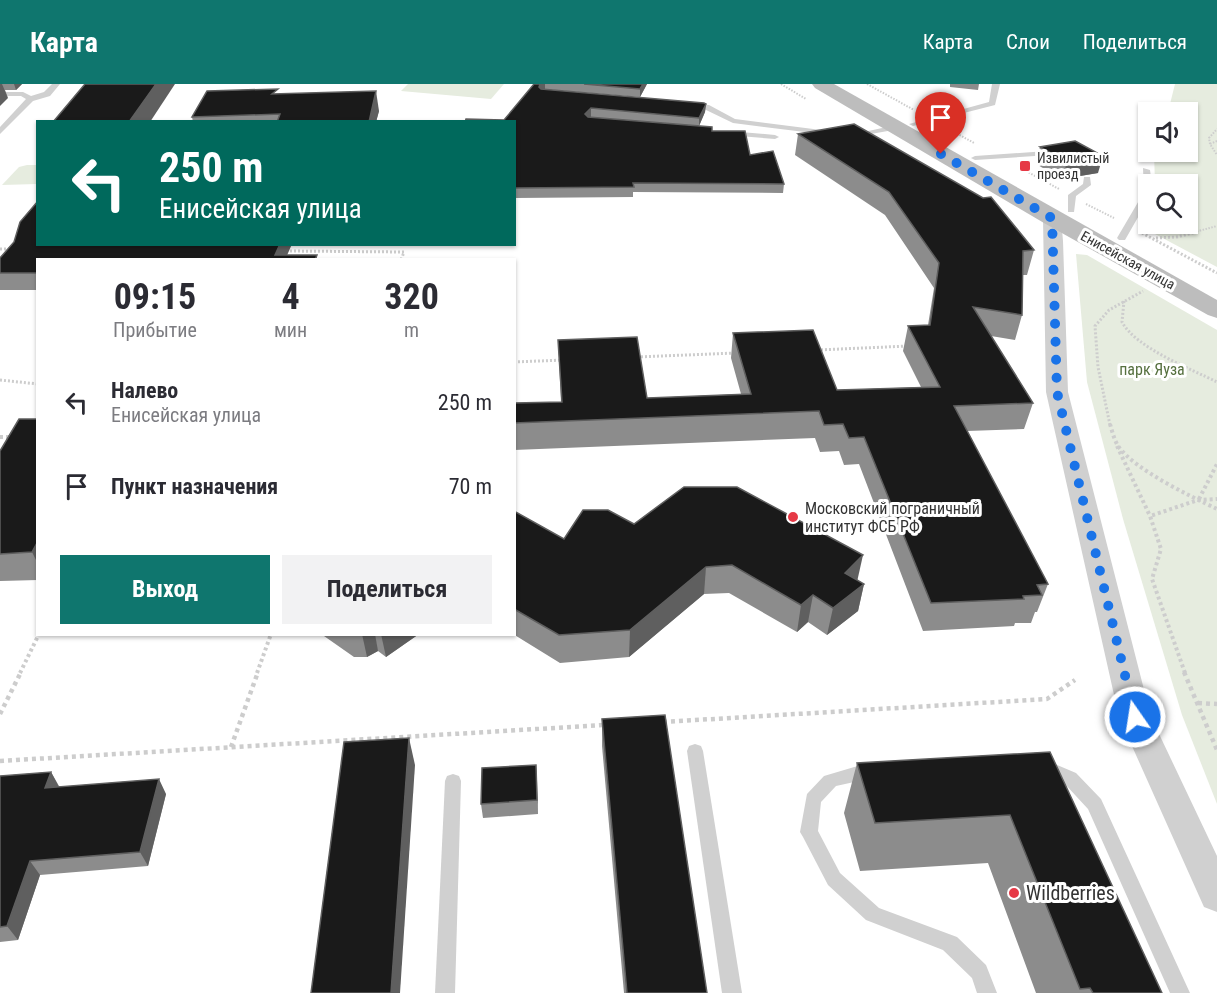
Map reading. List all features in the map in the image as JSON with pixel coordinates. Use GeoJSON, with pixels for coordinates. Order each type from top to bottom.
{"type":"FeatureCollection","features":[{"type":"Feature","properties":{"kind":"main road","name":"Енисейская улица"},"geometry":{"type":"LineString","coordinates":[[821,84],[975,158],[1065,208],[1217,310]]}},
{"type":"Feature","properties":{"kind":"main road","name":"Енисейская улица"},"geometry":{"type":"LineString","coordinates":[[843,84],[911,126],[1065,208],[1125,232],[1217,290]]}},
{"type":"Feature","properties":{"kind":"street"},"geometry":{"type":"LineString","coordinates":[[1065,208],[1057,392],[1135,717],[1217,895]]}},
{"type":"Feature","properties":{"kind":"lane"},"geometry":{"type":"LineString","coordinates":[[0,132],[30,99],[47,94],[56,84]]}},
{"type":"Feature","properties":{"kind":"lane"},"geometry":{"type":"LineString","coordinates":[[683,105],[706,107],[733,121],[841,138],[858,144],[992,103],[996,84]]}},
{"type":"Feature","properties":{"kind":"lane"},"geometry":{"type":"LineString","coordinates":[[0,94],[23,94],[30,99]]}},
{"type":"Feature","properties":{"kind":"lane"},"geometry":{"type":"LineString","coordinates":[[720,132],[841,138]]}},
{"type":"Feature","properties":{"kind":"lane"},"geometry":{"type":"LineString","coordinates":[[975,158],[1047,153]]}},
{"type":"Feature","properties":{"kind":"lane"},"geometry":{"type":"LineString","coordinates":[[1125,232],[1148,192],[1146,170]]}},
{"type":"Feature","properties":{"kind":"lane"},"geometry":{"type":"LineString","coordinates":[[1065,208],[1087,185],[1087,179]]}},
{"type":"Feature","properties":{"kind":"lane"},"geometry":{"type":"LineString","coordinates":[[695,751],[732,993]]}},
{"type":"Feature","properties":{"kind":"lane"},"geometry":{"type":"LineString","coordinates":[[1029,765],[1045,766],[1070,778],[1095,804],[1180,993]]}},
{"type":"Feature","properties":{"kind":"lane"},"geometry":{"type":"LineString","coordinates":[[884,771],[861,772],[830,781],[813,799],[809,832],[834,879],[873,914],[950,943],[979,972],[987,993]]}},
{"type":"Feature","properties":{"kind":"lane"},"geometry":{"type":"LineString","coordinates":[[445,993],[453,781]]}},
{"type":"Feature","properties":{"kind":"path"},"geometry":{"type":"LineString","coordinates":[[867,84],[911,126],[999,156],[1065,208],[1125,232],[1154,238],[1177,237],[1217,226]]}},
{"type":"Feature","properties":{"kind":"path"},"geometry":{"type":"LineString","coordinates":[[1217,129],[1209,138],[1217,155]]}},
{"type":"Feature","properties":{"kind":"path"},"geometry":{"type":"LineString","coordinates":[[1210,144],[1217,141]]}},
{"type":"Feature","properties":{"kind":"path"},"geometry":{"type":"LineString","coordinates":[[1154,238],[1217,273]]}},
{"type":"Feature","properties":{"kind":"path"},"geometry":{"type":"LineString","coordinates":[[0,249],[12,249]]}},
{"type":"Feature","properties":{"kind":"path"},"geometry":{"type":"LineString","coordinates":[[284,251],[404,252],[402,258]]}},
{"type":"Feature","properties":{"kind":"path"},"geometry":{"type":"LineString","coordinates":[[1149,288],[1104,314],[1094,327],[1096,365],[1117,446],[1150,516],[1161,546],[1152,579],[1177,654],[1217,750]]}},
{"type":"Feature","properties":{"kind":"path"},"geometry":{"type":"LineString","coordinates":[[1125,300],[1121,317],[1126,328],[1140,339],[1217,382]]}},
{"type":"Feature","properties":{"kind":"path"},"geometry":{"type":"LineString","coordinates":[[814,350],[909,346]]}},
{"type":"Feature","properties":{"kind":"path"},"geometry":{"type":"LineString","coordinates":[[634,357],[742,353]]}},
{"type":"Feature","properties":{"kind":"path"},"geometry":{"type":"LineString","coordinates":[[516,362],[574,360]]}},
{"type":"Feature","properties":{"kind":"path"},"geometry":{"type":"LineString","coordinates":[[0,380],[36,384]]}},
{"type":"Feature","properties":{"kind":"path"},"geometry":{"type":"LineString","coordinates":[[0,437],[19,436]]}},
{"type":"Feature","properties":{"kind":"path"},"geometry":{"type":"LineString","coordinates":[[1117,446],[1179,490],[1217,509]]}},
{"type":"Feature","properties":{"kind":"path"},"geometry":{"type":"LineString","coordinates":[[1198,500],[1217,464]]}},
{"type":"Feature","properties":{"kind":"path"},"geometry":{"type":"LineString","coordinates":[[1150,516],[1198,500],[1217,499]]}},
{"type":"Feature","properties":{"kind":"path"},"geometry":{"type":"LineString","coordinates":[[0,714],[38,636]]}},
{"type":"Feature","properties":{"kind":"path"},"geometry":{"type":"LineString","coordinates":[[230,747],[270,636]]}},
{"type":"Feature","properties":{"kind":"path"},"geometry":{"type":"LineString","coordinates":[[657,722],[1047,699],[1075,680]]}},
{"type":"Feature","properties":{"kind":"path"},"geometry":{"type":"LineString","coordinates":[[1198,703],[1217,705]]}},
{"type":"Feature","properties":{"kind":"path"},"geometry":{"type":"LineString","coordinates":[[0,761],[609,725]]}},
{"type":"Feature","properties":{"kind":"green space"},"geometry":{"type":"Polygon","coordinates":[[[408,84],[504,84],[491,99],[401,91],[408,84]]]}},
{"type":"Feature","properties":{"kind":"green space"},"geometry":{"type":"Polygon","coordinates":[[[1175,84],[1217,84],[1217,267],[1155,234],[1198,234],[1198,174],[1155,174],[1154,162],[1198,162],[1198,102],[1170,102],[1175,84]]]}},
{"type":"Feature","properties":{"kind":"green space"},"geometry":{"type":"Polygon","coordinates":[[[36,165],[36,184],[2,185],[19,167],[36,165]]]}},
{"type":"Feature","properties":{"kind":"green space","name":"парк Яуза"},"geometry":{"type":"Polygon","coordinates":[[[1076,254],[1087,255],[1217,330],[1217,804],[1182,715],[1123,519],[1087,382],[1076,254]]]}},
{"type":"Feature","properties":{"kind":"building"},"geometry":{"type":"Polygon","coordinates":[[[85,84],[156,84],[130,120],[55,120],[85,84]]]}},
{"type":"Feature","properties":{"kind":"building"},"geometry":{"type":"Polygon","coordinates":[[[534,84],[540,84],[541,89],[704,103],[706,104],[699,118],[591,108],[585,114],[588,117],[712,127],[712,131],[745,131],[750,155],[773,151],[784,184],[633,183],[634,187],[516,188],[516,120],[504,120],[534,84]]]}},
{"type":"Feature","properties":{"kind":"building"},"geometry":{"type":"Polygon","coordinates":[[[584,84],[643,84],[640,89],[584,84]]]}},
{"type":"Feature","properties":{"kind":"building"},"geometry":{"type":"Polygon","coordinates":[[[278,89],[272,94],[376,91],[369,120],[278,120],[280,114],[192,117],[207,91],[278,89]]]}},
{"type":"Feature","properties":{"kind":"building"},"geometry":{"type":"Polygon","coordinates":[[[854,124],[983,198],[991,197],[1034,250],[1023,251],[1022,315],[973,307],[1033,403],[954,406],[1048,584],[1037,585],[1042,595],[1023,596],[1024,599],[931,603],[864,437],[849,438],[843,424],[824,425],[819,411],[516,423],[516,403],[562,402],[558,340],[637,337],[647,398],[751,394],[733,333],[813,330],[837,390],[940,387],[908,326],[930,325],[939,263],[889,192],[798,134],[854,124]]]}},
{"type":"Feature","properties":{"kind":"building"},"geometry":{"type":"Polygon","coordinates":[[[1075,141],[1103,156],[1067,162],[1040,147],[1075,141]]]}},
{"type":"Feature","properties":{"kind":"building"},"geometry":{"type":"Polygon","coordinates":[[[36,203],[36,246],[279,246],[275,255],[317,255],[316,258],[36,258],[36,273],[0,273],[0,258],[14,242],[20,222],[36,203]]]}},
{"type":"Feature","properties":{"kind":"building"},"geometry":{"type":"Polygon","coordinates":[[[19,419],[36,419],[36,545],[32,552],[0,554],[0,451],[19,419]]]}},
{"type":"Feature","properties":{"kind":"building"},"geometry":{"type":"Polygon","coordinates":[[[684,487],[737,487],[863,555],[845,573],[864,584],[833,608],[813,595],[801,605],[732,565],[706,567],[630,630],[559,635],[516,610],[516,512],[564,539],[583,510],[608,510],[634,524],[684,487]]]}},
{"type":"Feature","properties":{"kind":"building"},"geometry":{"type":"Polygon","coordinates":[[[665,715],[707,993],[627,993],[602,719],[665,715]]]}},
{"type":"Feature","properties":{"kind":"building"},"geometry":{"type":"Polygon","coordinates":[[[409,738],[391,993],[311,993],[344,742],[409,738]]]}},
{"type":"Feature","properties":{"kind":"building"},"geometry":{"type":"Polygon","coordinates":[[[1050,752],[1162,993],[1093,993],[1090,988],[1080,989],[1010,815],[875,823],[857,763],[1050,752]]]}},
{"type":"Feature","properties":{"kind":"building"},"geometry":{"type":"Polygon","coordinates":[[[536,765],[537,800],[481,804],[482,768],[536,765]]]}},
{"type":"Feature","properties":{"kind":"building"},"geometry":{"type":"Polygon","coordinates":[[[51,772],[45,788],[159,779],[140,852],[30,861],[7,926],[0,927],[0,776],[51,772]]]}},
{"type":"Feature","properties":{"kind":"place","name":"Извилистый проезд"},"geometry":{"type":"Point","coordinates":[1025,166]}},
{"type":"Feature","properties":{"kind":"place","name":"Московский пограничный институт ФСБ РФ"},"geometry":{"type":"Point","coordinates":[793,517]}},
{"type":"Feature","properties":{"kind":"place","name":"Wildberries"},"geometry":{"type":"Point","coordinates":[1014,893]}},
{"type":"Feature","properties":{"kind":"route"},"geometry":{"type":"LineString","coordinates":[[941,154],[1052,218],[1057,392],[1135,717]]}}]}
